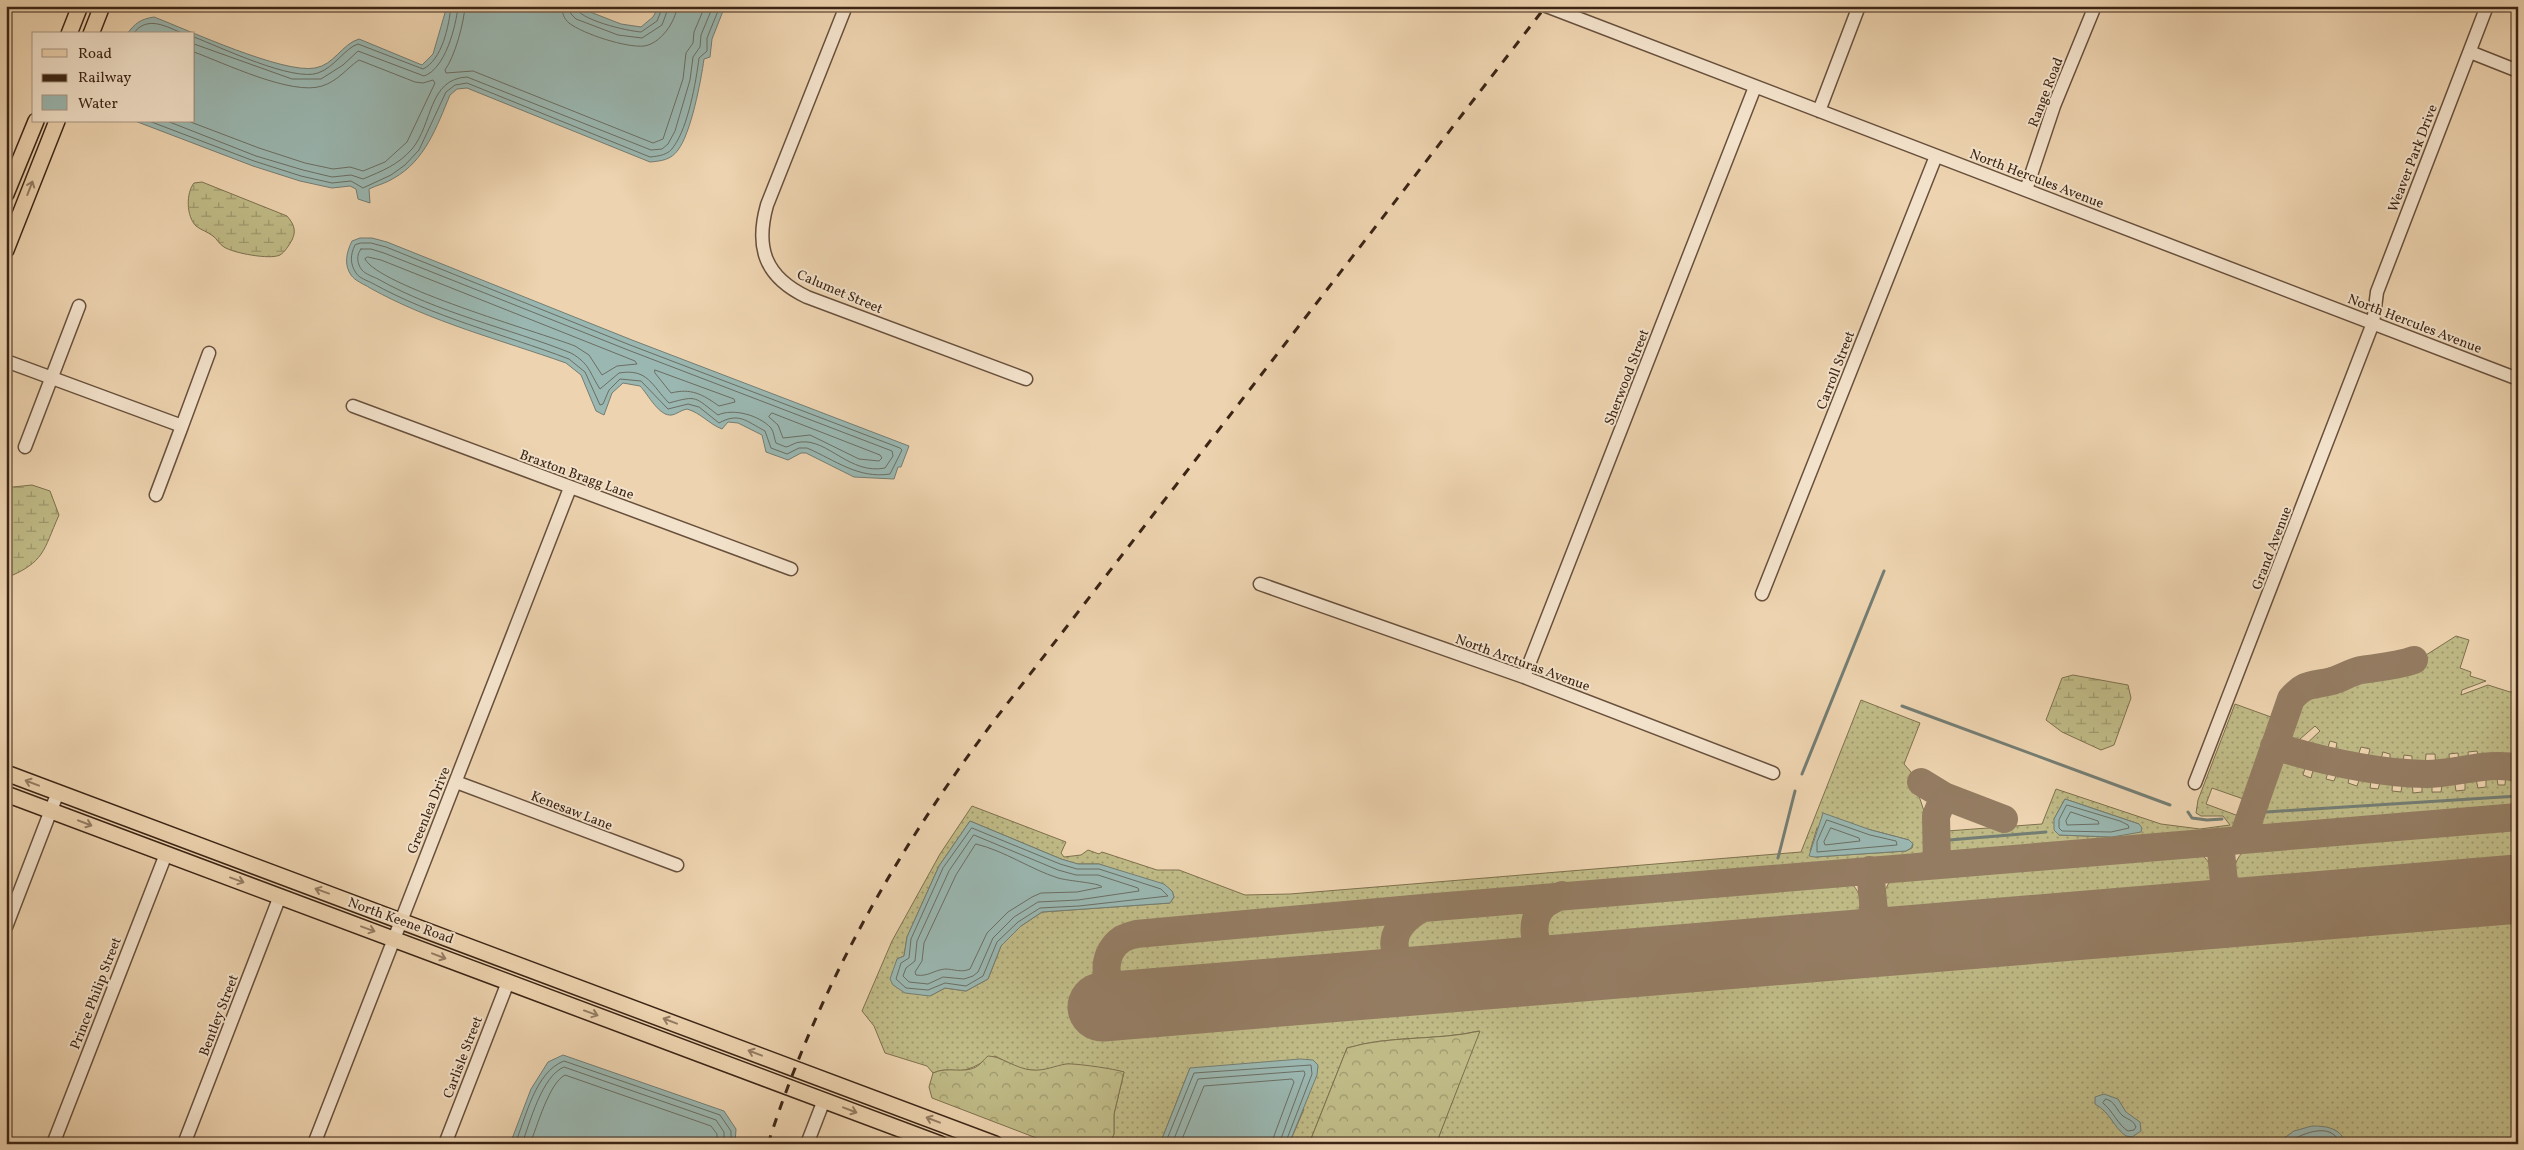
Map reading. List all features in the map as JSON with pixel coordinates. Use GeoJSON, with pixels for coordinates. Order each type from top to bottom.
{"type":"FeatureCollection","features":[{"type":"Feature","properties":{"kind":"main road"},"geometry":{"type":"LineString","coordinates":[[70,32],[80,6]]}},
{"type":"Feature","properties":{"kind":"main road"},"geometry":{"type":"LineString","coordinates":[[92,32],[102,6]]}},
{"type":"Feature","properties":{"kind":"main road"},"geometry":{"type":"LineString","coordinates":[[6,194],[36,122]]}},
{"type":"Feature","properties":{"kind":"main road"},"geometry":{"type":"LineString","coordinates":[[6,250],[57,122]]}},
{"type":"Feature","properties":{"kind":"main road","name":"North Keene Road"},"geometry":{"type":"LineString","coordinates":[[6,773],[995,1144]]}},
{"type":"Feature","properties":{"kind":"main road","name":"North Keene Road"},"geometry":{"type":"LineString","coordinates":[[6,794],[940,1144]]}},
{"type":"Feature","properties":{"kind":"street","name":"Calumet Street"},"geometry":{"type":"LineString","coordinates":[[846,6],[767,205],[762,224],[761,241],[766,258],[773,272],[784,283],[801,294],[1026,379]]}},
{"type":"Feature","properties":{"kind":"street","name":"North Hercules Avenue"},"geometry":{"type":"LineString","coordinates":[[1546,6],[2518,379]]}},
{"type":"Feature","properties":{"kind":"street"},"geometry":{"type":"LineString","coordinates":[[1820,111],[1859,6]]}},
{"type":"Feature","properties":{"kind":"street","name":"Range Road"},"geometry":{"type":"LineString","coordinates":[[2026,190],[2054,106],[2095,6]]}},
{"type":"Feature","properties":{"kind":"street","name":"Weaver Park Drive"},"geometry":{"type":"LineString","coordinates":[[2373,323],[2377,292],[2486,6]]}},
{"type":"Feature","properties":{"kind":"street"},"geometry":{"type":"LineString","coordinates":[[2470,52],[2518,71]]}},
{"type":"Feature","properties":{"kind":"street","name":"Sherwood Street"},"geometry":{"type":"LineString","coordinates":[[1524,677],[1755,87]]}},
{"type":"Feature","properties":{"kind":"street","name":"Carroll Street"},"geometry":{"type":"LineString","coordinates":[[1762,594],[1936,156]]}},
{"type":"Feature","properties":{"kind":"street"},"geometry":{"type":"LineString","coordinates":[[25,447],[79,306]]}},
{"type":"Feature","properties":{"kind":"street","name":"Grand Avenue"},"geometry":{"type":"LineString","coordinates":[[2194,783],[2373,323]]}},
{"type":"Feature","properties":{"kind":"street"},"geometry":{"type":"LineString","coordinates":[[156,495],[209,353]]}},
{"type":"Feature","properties":{"kind":"street"},"geometry":{"type":"LineString","coordinates":[[6,361],[182,426]]}},
{"type":"Feature","properties":{"kind":"street","name":"Braxton Bragg Lane"},"geometry":{"type":"LineString","coordinates":[[353,406],[791,569]]}},
{"type":"Feature","properties":{"kind":"street","name":"Greenlea Drive"},"geometry":{"type":"LineString","coordinates":[[314,1144],[570,488]]}},
{"type":"Feature","properties":{"kind":"street","name":"North Arcturas Avenue"},"geometry":{"type":"LineString","coordinates":[[1260,584],[1350,614],[1524,677],[1773,773]]}},
{"type":"Feature","properties":{"kind":"street","name":"Kenesaw Lane"},"geometry":{"type":"LineString","coordinates":[[456,782],[677,865]]}},
{"type":"Feature","properties":{"kind":"street"},"geometry":{"type":"LineString","coordinates":[[6,927],[58,792]]}},
{"type":"Feature","properties":{"kind":"street","name":"Prince Philip Street"},"geometry":{"type":"LineString","coordinates":[[53,1144],[166,854]]}},
{"type":"Feature","properties":{"kind":"street","name":"Bentley Street"},"geometry":{"type":"LineString","coordinates":[[184,1144],[280,896]]}},
{"type":"Feature","properties":{"kind":"street","name":"Carlisle Street"},"geometry":{"type":"LineString","coordinates":[[445,1144],[508,982]]}},
{"type":"Feature","properties":{"kind":"street"},"geometry":{"type":"LineString","coordinates":[[807,1144],[824,1100]]}},
{"type":"Feature","properties":{"kind":"green space"},"geometry":{"type":"Polygon","coordinates":[[[202,182],[287,216],[293,224],[294,233],[292,240],[285,250],[280,255],[268,257],[235,251],[224,247],[213,236],[196,226],[190,216],[188,198],[194,183],[202,182]]]}},
{"type":"Feature","properties":{"kind":"green space"},"geometry":{"type":"Polygon","coordinates":[[[6,485],[13,487],[32,485],[50,491],[59,515],[45,547],[36,561],[6,578],[6,485]]]}},
{"type":"Feature","properties":{"kind":"green space"},"geometry":{"type":"Polygon","coordinates":[[[2456,636],[2469,640],[2460,668],[2471,672],[2470,676],[2486,681],[2462,690],[2461,695],[2488,685],[2510,692],[2518,691],[2518,763],[2494,761],[2480,764],[2477,751],[2468,752],[2469,766],[2462,767],[2459,764],[2458,753],[2449,754],[2450,767],[2436,768],[2435,754],[2426,754],[2425,768],[2419,770],[2412,768],[2412,756],[2404,755],[2402,768],[2390,767],[2390,754],[2383,752],[2379,766],[2369,764],[2367,761],[2370,749],[2361,747],[2356,762],[2334,757],[2337,743],[2330,741],[2325,756],[2300,750],[2320,731],[2315,726],[2292,746],[2283,746],[2281,743],[2295,705],[2310,691],[2415,662],[2456,636]]]}},
{"type":"Feature","properties":{"kind":"green space"},"geometry":{"type":"Polygon","coordinates":[[[2073,675],[2128,685],[2131,698],[2114,745],[2101,750],[2062,732],[2046,720],[2062,678],[2073,675]]]}},
{"type":"Feature","properties":{"kind":"green space"},"geometry":{"type":"Polygon","coordinates":[[[1861,700],[1920,723],[1904,764],[1911,772],[1924,811],[1923,822],[1928,843],[1927,851],[1919,858],[1130,927],[1116,935],[1107,945],[1101,956],[1098,968],[1098,982],[1102,1026],[2518,907],[2518,1144],[1436,1144],[1479,1031],[1446,1036],[1380,1041],[1347,1048],[1309,1144],[1289,1144],[1304,1109],[1190,1068],[1160,1144],[1110,1144],[1114,1134],[1114,1114],[1124,1072],[1068,1064],[1042,1071],[1020,1069],[995,1056],[965,1070],[942,1070],[933,1073],[927,1066],[885,1053],[874,1026],[862,1011],[892,941],[940,854],[972,806],[1066,842],[1061,853],[1064,857],[1081,855],[1088,850],[1099,854],[1102,852],[1157,870],[1179,870],[1245,895],[1290,894],[1801,852],[1861,700]],[[970,821],[939,866],[907,937],[904,956],[897,959],[930,996],[945,988],[966,991],[988,979],[1001,946],[1021,926],[1042,912],[1170,903],[1174,897],[1172,891],[1099,864],[1077,864],[1061,859],[970,821]],[[1817,828],[1810,851],[1815,857],[1906,851],[1912,848],[1913,844],[1909,840],[1871,830],[1817,828]]]}},
{"type":"Feature","properties":{"kind":"green space"},"geometry":{"type":"Polygon","coordinates":[[[2235,704],[2271,717],[2276,728],[2249,801],[2212,788],[2206,804],[2244,818],[2226,834],[1958,856],[1951,854],[1945,848],[1943,834],[1947,831],[2042,824],[2056,789],[2161,824],[2200,829],[2230,825],[2223,816],[2201,816],[2196,813],[2198,800],[2235,704]],[[2065,799],[2054,819],[2059,835],[2111,837],[2139,824],[2065,799]]]}},
{"type":"Feature","properties":{"kind":"green space"},"geometry":{"type":"Polygon","coordinates":[[[2282,754],[2307,761],[2303,775],[2311,778],[2315,763],[2330,765],[2326,779],[2334,781],[2339,768],[2351,770],[2348,783],[2357,786],[2362,772],[2372,775],[2370,788],[2378,789],[2382,776],[2393,777],[2392,791],[2401,792],[2403,778],[2412,780],[2413,793],[2422,792],[2422,780],[2432,780],[2432,792],[2441,792],[2443,778],[2454,778],[2456,791],[2465,790],[2465,779],[2467,776],[2475,775],[2478,788],[2486,787],[2486,773],[2496,772],[2498,785],[2505,785],[2506,772],[2516,772],[2518,809],[2274,830],[2261,824],[2256,812],[2276,756],[2282,754]]]}},
{"type":"Feature","properties":{"kind":"green space"},"geometry":{"type":"Polygon","coordinates":[[[2518,824],[2518,871],[2255,893],[2241,885],[2235,873],[2238,859],[2249,847],[2518,824]]]}},
{"type":"Feature","properties":{"kind":"green space"},"geometry":{"type":"Polygon","coordinates":[[[2195,851],[2207,861],[2212,873],[2208,886],[2198,898],[1905,922],[1894,918],[1883,904],[1886,888],[1897,875],[2195,851]]]}},
{"type":"Feature","properties":{"kind":"green space"},"geometry":{"type":"Polygon","coordinates":[[[1847,879],[1857,891],[1860,903],[1856,915],[1846,927],[1567,950],[1551,940],[1545,926],[1548,913],[1562,903],[1847,879]]]}},
{"type":"Feature","properties":{"kind":"green space"},"geometry":{"type":"Polygon","coordinates":[[[1530,906],[1522,925],[1524,953],[1420,962],[1411,957],[1405,945],[1409,928],[1425,916],[1530,906]]]}},
{"type":"Feature","properties":{"kind":"green space"},"geometry":{"type":"Polygon","coordinates":[[[1391,919],[1383,945],[1385,965],[1128,986],[1115,977],[1113,970],[1113,964],[1121,950],[1134,941],[1391,919]]]}},
{"type":"Feature","properties":{"kind":"green space"},"geometry":{"type":"Polygon","coordinates":[[[1480,1031],[1436,1144],[1309,1144],[1347,1048],[1380,1041],[1447,1036],[1480,1031]]]}},
{"type":"Feature","properties":{"kind":"green space"},"geometry":{"type":"Polygon","coordinates":[[[988,1056],[1032,1070],[1071,1064],[1095,1066],[1124,1072],[1114,1114],[1114,1134],[1110,1144],[1052,1144],[932,1098],[929,1087],[933,1073],[944,1070],[971,1069],[978,1066],[988,1056]]]}},
{"type":"Feature","properties":{"kind":"water"},"geometry":{"type":"Polygon","coordinates":[[[447,6],[575,6],[621,24],[641,27],[653,17],[659,6],[725,6],[712,39],[710,57],[704,59],[698,93],[683,142],[675,153],[669,158],[662,160],[650,162],[467,88],[457,89],[450,95],[435,130],[422,152],[405,171],[369,189],[370,203],[358,199],[356,189],[350,186],[332,188],[300,181],[253,166],[138,122],[195,122],[195,34],[259,58],[300,68],[322,66],[348,45],[359,39],[422,65],[433,54],[447,6]]]}},
{"type":"Feature","properties":{"kind":"water"},"geometry":{"type":"Polygon","coordinates":[[[154,17],[191,32],[129,32],[139,22],[154,17]]]}},
{"type":"Feature","properties":{"kind":"water"},"geometry":{"type":"Polygon","coordinates":[[[360,238],[372,238],[387,242],[632,340],[909,446],[901,467],[898,467],[894,479],[854,477],[806,453],[801,453],[788,460],[766,452],[762,435],[738,423],[728,422],[722,429],[687,409],[667,415],[658,409],[640,386],[623,383],[612,393],[604,415],[596,411],[581,375],[566,363],[442,321],[393,300],[355,279],[347,267],[348,250],[352,241],[360,238]]]}},
{"type":"Feature","properties":{"kind":"water"},"geometry":{"type":"Polygon","coordinates":[[[2065,799],[2139,824],[2142,828],[2141,832],[2112,837],[2059,835],[2054,830],[2054,819],[2065,799]]]}},
{"type":"Feature","properties":{"kind":"water"},"geometry":{"type":"Polygon","coordinates":[[[1823,813],[1871,830],[1909,840],[1913,844],[1906,851],[1809,856],[1823,813]]]}},
{"type":"Feature","properties":{"kind":"water"},"geometry":{"type":"Polygon","coordinates":[[[970,821],[1061,859],[1078,864],[1099,864],[1164,884],[1172,891],[1174,897],[1170,903],[1042,912],[1021,926],[1001,946],[988,979],[966,991],[945,988],[930,996],[905,993],[893,985],[890,979],[897,959],[904,956],[907,937],[939,866],[970,821]]]}},
{"type":"Feature","properties":{"kind":"water"},"geometry":{"type":"Polygon","coordinates":[[[563,1055],[724,1111],[736,1129],[735,1144],[510,1144],[531,1089],[548,1062],[563,1055]]]}},
{"type":"Feature","properties":{"kind":"water"},"geometry":{"type":"Polygon","coordinates":[[[1300,1059],[1313,1060],[1318,1065],[1317,1075],[1289,1144],[1160,1144],[1190,1068],[1300,1059]]]}},
{"type":"Feature","properties":{"kind":"water"},"geometry":{"type":"Polygon","coordinates":[[[2104,1094],[2118,1099],[2126,1112],[2140,1122],[2141,1131],[2132,1137],[2126,1136],[2118,1128],[2105,1112],[2095,1104],[2095,1097],[2104,1094]]]}},
{"type":"Feature","properties":{"kind":"water"},"geometry":{"type":"Polygon","coordinates":[[[2312,1126],[2337,1131],[2341,1134],[2346,1144],[2276,1144],[2294,1131],[2312,1126]]]}},
{"type":"Feature","properties":{"kind":"waterway"},"geometry":{"type":"LineString","coordinates":[[1802,774],[1884,571]]}},
{"type":"Feature","properties":{"kind":"waterway"},"geometry":{"type":"LineString","coordinates":[[1902,706],[2170,805]]}},
{"type":"Feature","properties":{"kind":"waterway"},"geometry":{"type":"LineString","coordinates":[[1778,858],[1795,791]]}},
{"type":"Feature","properties":{"kind":"waterway"},"geometry":{"type":"LineString","coordinates":[[2266,812],[2518,796]]}},
{"type":"Feature","properties":{"kind":"waterway"},"geometry":{"type":"LineString","coordinates":[[2188,812],[2192,818],[2222,819]]}},
{"type":"Feature","properties":{"kind":"waterway"},"geometry":{"type":"LineString","coordinates":[[1949,840],[2046,832]]}},
{"type":"Feature","properties":{"kind":"taxiway"},"geometry":{"type":"LineString","coordinates":[[2242,840],[2291,699],[2305,687],[2314,684],[2332,681],[2357,671],[2414,660]]}},
{"type":"Feature","properties":{"kind":"taxiway"},"geometry":{"type":"LineString","coordinates":[[2274,746],[2311,757],[2349,765],[2407,773],[2426,774],[2495,766],[2518,768]]}},
{"type":"Feature","properties":{"kind":"taxiway"},"geometry":{"type":"LineString","coordinates":[[1921,782],[1944,796]]}},
{"type":"Feature","properties":{"kind":"taxiway"},"geometry":{"type":"LineString","coordinates":[[1937,865],[1936,816],[1944,796],[2004,819]]}},
{"type":"Feature","properties":{"kind":"taxiway"},"geometry":{"type":"LineString","coordinates":[[1425,980],[1402,964],[1395,947],[1395,939],[1402,924],[1423,908],[2518,817]]}},
{"type":"Feature","properties":{"kind":"taxiway"},"geometry":{"type":"LineString","coordinates":[[2220,842],[2227,913]]}},
{"type":"Feature","properties":{"kind":"taxiway"},"geometry":{"type":"LineString","coordinates":[[1870,870],[1877,943]]}},
{"type":"Feature","properties":{"kind":"taxiway"},"geometry":{"type":"LineString","coordinates":[[1562,895],[1544,905],[1539,911],[1536,918],[1535,934],[1536,942],[1545,955],[1555,963],[1569,968]]}},
{"type":"Feature","properties":{"kind":"taxiway"},"geometry":{"type":"LineString","coordinates":[[1140,1004],[1119,994],[1113,988],[1107,974],[1108,958],[1111,951],[1122,939],[1129,936],[1423,908]]}},
{"type":"Feature","properties":{"kind":"runway"},"geometry":{"type":"LineString","coordinates":[[1102,1007],[2518,889]]}},
{"type":"Feature","properties":{"kind":"railway"},"geometry":{"type":"LineString","coordinates":[[768,1144],[788,1087],[834,978],[890,874],[955,774],[990,726],[1546,6]]}}]}
